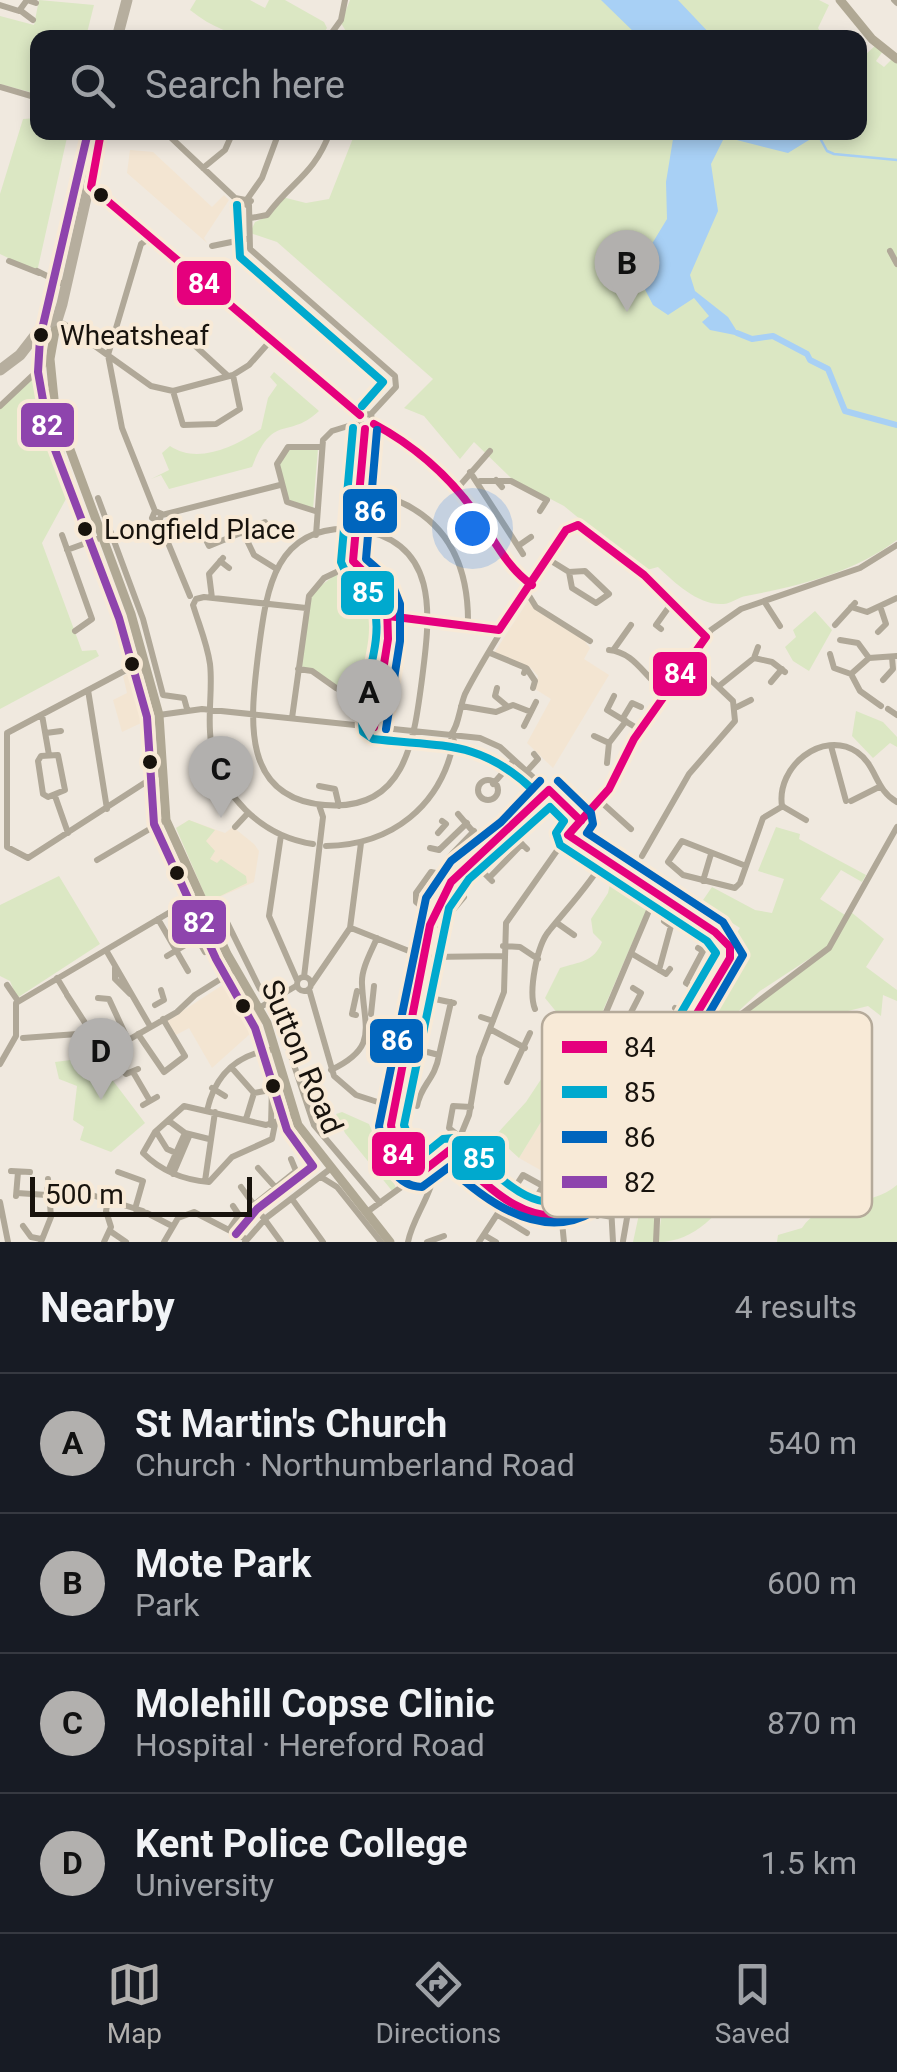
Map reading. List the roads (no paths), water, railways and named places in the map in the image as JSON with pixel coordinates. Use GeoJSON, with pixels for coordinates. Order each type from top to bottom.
{"type":"FeatureCollection","features":[{"type":"Feature","properties":{"kind":"highway"},"geometry":{"type":"LineString","coordinates":[[119,30],[127,0]]}},
{"type":"Feature","properties":{"kind":"highway"},"geometry":{"type":"LineString","coordinates":[[0,370],[55,319],[92,188],[101,140]]}},
{"type":"Feature","properties":{"kind":"main road"},"geometry":{"type":"LineString","coordinates":[[840,0],[867,30]]}},
{"type":"Feature","properties":{"kind":"main road"},"geometry":{"type":"LineString","coordinates":[[867,30],[897,59]]}},
{"type":"Feature","properties":{"kind":"main road","name":"Sutton Road"},"geometry":{"type":"LineString","coordinates":[[55,319],[50,359],[60,432],[97,504],[100,538],[131,614],[139,655],[159,714],[166,820],[236,970],[259,1008],[306,1140],[325,1173],[367,1212],[390,1242]]}},
{"type":"Feature","properties":{"kind":"street"},"geometry":{"type":"LineString","coordinates":[[21,10],[26,0],[36,2]]}},
{"type":"Feature","properties":{"kind":"street"},"geometry":{"type":"LineString","coordinates":[[335,30],[345,0]]}},
{"type":"Feature","properties":{"kind":"street"},"geometry":{"type":"LineString","coordinates":[[0,6],[21,10],[33,20]]}},
{"type":"Feature","properties":{"kind":"street"},"geometry":{"type":"LineString","coordinates":[[0,87],[30,96]]}},
{"type":"Feature","properties":{"kind":"street"},"geometry":{"type":"LineString","coordinates":[[174,140],[243,201],[251,218],[246,239],[250,250],[396,378],[396,387],[371,414],[361,422],[329,432],[322,447],[316,534]]}},
{"type":"Feature","properties":{"kind":"street"},"geometry":{"type":"LineString","coordinates":[[207,169],[227,140]]}},
{"type":"Feature","properties":{"kind":"street"},"geometry":{"type":"LineString","coordinates":[[243,201],[262,180],[276,140]]}},
{"type":"Feature","properties":{"kind":"street"},"geometry":{"type":"LineString","coordinates":[[251,218],[266,216],[286,190],[317,166],[327,140]]}},
{"type":"Feature","properties":{"kind":"street"},"geometry":{"type":"LineString","coordinates":[[92,188],[142,226],[272,339],[361,422],[374,424],[400,439],[455,490],[481,522],[504,564],[530,589],[536,607],[590,641]]}},
{"type":"Feature","properties":{"kind":"street"},"geometry":{"type":"LineString","coordinates":[[142,226],[143,240],[108,355],[122,428],[191,600],[209,661],[216,764],[248,812],[281,836],[320,846],[361,843],[391,832],[418,812],[443,776],[461,706],[500,630],[566,530],[582,525],[642,574],[706,637]]}},
{"type":"Feature","properties":{"kind":"street"},"geometry":{"type":"LineString","coordinates":[[143,240],[153,236]]}},
{"type":"Feature","properties":{"kind":"street"},"geometry":{"type":"LineString","coordinates":[[212,246],[246,239]]}},
{"type":"Feature","properties":{"kind":"street"},"geometry":{"type":"LineString","coordinates":[[890,251],[897,264]]}},
{"type":"Feature","properties":{"kind":"street"},"geometry":{"type":"LineString","coordinates":[[9,260],[65,289]]}},
{"type":"Feature","properties":{"kind":"street"},"geometry":{"type":"LineString","coordinates":[[55,319],[156,389],[173,390],[231,376],[249,365],[272,339]]}},
{"type":"Feature","properties":{"kind":"street"},"geometry":{"type":"LineString","coordinates":[[173,390],[180,420],[195,428],[238,415],[241,406],[231,376],[179,331]]}},
{"type":"Feature","properties":{"kind":"street"},"geometry":{"type":"LineString","coordinates":[[0,406],[50,359]]}},
{"type":"Feature","properties":{"kind":"street"},"geometry":{"type":"LineString","coordinates":[[38,381],[41,392],[52,392]]}},
{"type":"Feature","properties":{"kind":"street"},"geometry":{"type":"LineString","coordinates":[[371,414],[374,424]]}},
{"type":"Feature","properties":{"kind":"street"},"geometry":{"type":"LineString","coordinates":[[350,566],[361,422]]}},
{"type":"Feature","properties":{"kind":"street"},"geometry":{"type":"LineString","coordinates":[[315,511],[292,506],[278,482],[277,464],[282,450],[322,447]]}},
{"type":"Feature","properties":{"kind":"street"},"geometry":{"type":"LineString","coordinates":[[455,490],[490,450]]}},
{"type":"Feature","properties":{"kind":"street"},"geometry":{"type":"LineString","coordinates":[[470,472],[480,481],[521,550],[531,536]]}},
{"type":"Feature","properties":{"kind":"street"},"geometry":{"type":"LineString","coordinates":[[496,480],[502,488]]}},
{"type":"Feature","properties":{"kind":"street"},"geometry":{"type":"LineString","coordinates":[[480,481],[524,486],[547,500],[540,510]]}},
{"type":"Feature","properties":{"kind":"street"},"geometry":{"type":"LineString","coordinates":[[159,516],[278,482]]}},
{"type":"Feature","properties":{"kind":"street"},"geometry":{"type":"LineString","coordinates":[[363,490],[408,506],[447,539],[467,587],[468,624]]}},
{"type":"Feature","properties":{"kind":"street","name":"Sutton Road"},"geometry":{"type":"LineString","coordinates":[[97,504],[143,620],[162,693],[169,699],[184,698],[187,709]]}},
{"type":"Feature","properties":{"kind":"street"},"geometry":{"type":"LineString","coordinates":[[208,545],[265,522],[266,527]]}},
{"type":"Feature","properties":{"kind":"street"},"geometry":{"type":"LineString","coordinates":[[355,529],[384,538],[413,561],[428,591],[430,620],[416,732],[406,764],[391,782],[366,799],[339,806],[319,805],[291,794],[268,775],[254,747],[250,714],[265,603],[275,568],[293,548],[316,534],[355,529]]}},
{"type":"Feature","properties":{"kind":"street"},"geometry":{"type":"LineString","coordinates":[[243,532],[254,555],[275,568]]}},
{"type":"Feature","properties":{"kind":"street"},"geometry":{"type":"LineString","coordinates":[[62,535],[92,619],[74,632]]}},
{"type":"Feature","properties":{"kind":"street"},"geometry":{"type":"LineString","coordinates":[[68,550],[100,538]]}},
{"type":"Feature","properties":{"kind":"street"},"geometry":{"type":"LineString","coordinates":[[367,1212],[418,1176],[460,1137],[504,992],[503,946],[512,913],[568,836],[600,801],[640,730],[682,678],[706,637],[727,616],[860,568],[897,546]]}},
{"type":"Feature","properties":{"kind":"street"},"geometry":{"type":"LineString","coordinates":[[548,558],[569,572],[586,571],[609,594],[596,603],[572,588],[569,572]]}},
{"type":"Feature","properties":{"kind":"street"},"geometry":{"type":"LineString","coordinates":[[212,598],[209,574],[221,559],[229,568]]}},
{"type":"Feature","properties":{"kind":"street"},"geometry":{"type":"LineString","coordinates":[[292,718],[306,608],[318,582],[350,566]]}},
{"type":"Feature","properties":{"kind":"street"},"geometry":{"type":"LineString","coordinates":[[350,566],[381,588],[388,616],[374,727]]}},
{"type":"Feature","properties":{"kind":"street"},"geometry":{"type":"LineString","coordinates":[[191,600],[198,597],[306,608]]}},
{"type":"Feature","properties":{"kind":"street"},"geometry":{"type":"LineString","coordinates":[[835,621],[853,605],[862,613],[881,609],[897,598]]}},
{"type":"Feature","properties":{"kind":"street"},"geometry":{"type":"LineString","coordinates":[[764,601],[780,626]]}},
{"type":"Feature","properties":{"kind":"street"},"geometry":{"type":"LineString","coordinates":[[661,630],[656,625],[671,604]]}},
{"type":"Feature","properties":{"kind":"street"},"geometry":{"type":"LineString","coordinates":[[881,609],[886,624],[881,632]]}},
{"type":"Feature","properties":{"kind":"street"},"geometry":{"type":"LineString","coordinates":[[388,616],[500,630]]}},
{"type":"Feature","properties":{"kind":"street"},"geometry":{"type":"LineString","coordinates":[[631,625],[612,650],[646,669],[655,686],[671,692]]}},
{"type":"Feature","properties":{"kind":"street"},"geometry":{"type":"LineString","coordinates":[[843,641],[858,643],[868,658]]}},
{"type":"Feature","properties":{"kind":"street"},"geometry":{"type":"LineString","coordinates":[[719,686],[754,658],[758,647]]}},
{"type":"Feature","properties":{"kind":"street"},"geometry":{"type":"LineString","coordinates":[[490,653],[534,677],[531,689]]}},
{"type":"Feature","properties":{"kind":"street"},"geometry":{"type":"LineString","coordinates":[[830,654],[834,668],[850,674],[868,702],[897,715]]}},
{"type":"Feature","properties":{"kind":"street"},"geometry":{"type":"LineString","coordinates":[[139,655],[132,668],[5,736],[7,848],[28,858],[163,771]]}},
{"type":"Feature","properties":{"kind":"street"},"geometry":{"type":"LineString","coordinates":[[850,674],[868,658],[895,657],[886,680]]}},
{"type":"Feature","properties":{"kind":"street"},"geometry":{"type":"LineString","coordinates":[[754,658],[784,670],[771,682]]}},
{"type":"Feature","properties":{"kind":"street"},"geometry":{"type":"LineString","coordinates":[[676,661],[682,678]]}},
{"type":"Feature","properties":{"kind":"street"},"geometry":{"type":"LineString","coordinates":[[642,856],[689,774],[735,720],[737,708],[692,662]]}},
{"type":"Feature","properties":{"kind":"street"},"geometry":{"type":"LineString","coordinates":[[132,668],[144,671]]}},
{"type":"Feature","properties":{"kind":"street"},"geometry":{"type":"LineString","coordinates":[[298,669],[337,686],[365,677],[380,678]]}},
{"type":"Feature","properties":{"kind":"street"},"geometry":{"type":"LineString","coordinates":[[498,688],[495,696],[507,706],[531,712]]}},
{"type":"Feature","properties":{"kind":"street"},"geometry":{"type":"LineString","coordinates":[[88,690],[107,809]]}},
{"type":"Feature","properties":{"kind":"street"},"geometry":{"type":"LineString","coordinates":[[614,696],[607,710],[640,730]]}},
{"type":"Feature","properties":{"kind":"street"},"geometry":{"type":"LineString","coordinates":[[737,708],[752,700]]}},
{"type":"Feature","properties":{"kind":"street"},"geometry":{"type":"LineString","coordinates":[[524,726],[536,702]]}},
{"type":"Feature","properties":{"kind":"street"},"geometry":{"type":"LineString","coordinates":[[607,763],[609,744],[632,703],[641,707]]}},
{"type":"Feature","properties":{"kind":"street"},"geometry":{"type":"LineString","coordinates":[[461,706],[496,712],[507,706]]}},
{"type":"Feature","properties":{"kind":"street"},"geometry":{"type":"LineString","coordinates":[[159,714],[210,710],[491,742],[582,821]]}},
{"type":"Feature","properties":{"kind":"street"},"geometry":{"type":"LineString","coordinates":[[42,715],[49,755]]}},
{"type":"Feature","properties":{"kind":"street"},"geometry":{"type":"LineString","coordinates":[[46,733],[61,731]]}},
{"type":"Feature","properties":{"kind":"street"},"geometry":{"type":"LineString","coordinates":[[594,736],[609,744]]}},
{"type":"Feature","properties":{"kind":"street"},"geometry":{"type":"LineString","coordinates":[[831,746],[848,801],[879,786]]}},
{"type":"Feature","properties":{"kind":"street"},"geometry":{"type":"LineString","coordinates":[[783,806],[782,786],[794,765],[813,750],[831,746],[858,753],[868,762],[879,786],[897,802]]}},
{"type":"Feature","properties":{"kind":"street"},"geometry":{"type":"LineString","coordinates":[[527,771],[538,758],[534,754]]}},
{"type":"Feature","properties":{"kind":"street"},"geometry":{"type":"LineString","coordinates":[[49,755],[60,756],[66,788],[55,796],[46,796],[42,788],[38,761],[49,755]]}},
{"type":"Feature","properties":{"kind":"street"},"geometry":{"type":"LineString","coordinates":[[493,784],[514,760]]}},
{"type":"Feature","properties":{"kind":"street"},"geometry":{"type":"LineString","coordinates":[[150,782],[162,788]]}},
{"type":"Feature","properties":{"kind":"street"},"geometry":{"type":"LineString","coordinates":[[323,785],[335,789],[339,806]]}},
{"type":"Feature","properties":{"kind":"street"},"geometry":{"type":"LineString","coordinates":[[418,1176],[405,1168],[396,1151],[393,1107],[427,957],[432,916],[454,877],[510,831],[549,790]]}},
{"type":"Feature","properties":{"kind":"street"},"geometry":{"type":"LineString","coordinates":[[55,796],[68,833]]}},
{"type":"Feature","properties":{"kind":"street"},"geometry":{"type":"LineString","coordinates":[[600,801],[631,828]]}},
{"type":"Feature","properties":{"kind":"street"},"geometry":{"type":"LineString","coordinates":[[303,983],[320,846],[319,805]]}},
{"type":"Feature","properties":{"kind":"street"},"geometry":{"type":"LineString","coordinates":[[783,806],[806,820]]}},
{"type":"Feature","properties":{"kind":"street"},"geometry":{"type":"LineString","coordinates":[[746,866],[682,841],[668,862],[680,874],[735,888],[746,866],[763,818],[783,806]]}},
{"type":"Feature","properties":{"kind":"street"},"geometry":{"type":"LineString","coordinates":[[235,827],[248,812]]}},
{"type":"Feature","properties":{"kind":"street"},"geometry":{"type":"LineString","coordinates":[[458,814],[487,848]]}},
{"type":"Feature","properties":{"kind":"street"},"geometry":{"type":"LineString","coordinates":[[98,860],[166,820]]}},
{"type":"Feature","properties":{"kind":"street"},"geometry":{"type":"LineString","coordinates":[[442,820],[446,824],[439,832],[450,840]]}},
{"type":"Feature","properties":{"kind":"street"},"geometry":{"type":"LineString","coordinates":[[433,847],[450,840],[467,822]]}},
{"type":"Feature","properties":{"kind":"street"},"geometry":{"type":"LineString","coordinates":[[744,1012],[830,948],[897,827]]}},
{"type":"Feature","properties":{"kind":"street"},"geometry":{"type":"LineString","coordinates":[[449,857],[474,831]]}},
{"type":"Feature","properties":{"kind":"street"},"geometry":{"type":"LineString","coordinates":[[472,861],[491,879],[525,846],[510,831]]}},
{"type":"Feature","properties":{"kind":"street"},"geometry":{"type":"LineString","coordinates":[[281,836],[270,916],[303,983],[331,1070],[356,1095],[393,1107]]}},
{"type":"Feature","properties":{"kind":"street"},"geometry":{"type":"LineString","coordinates":[[568,836],[715,932],[730,947],[728,963],[698,1012]]}},
{"type":"Feature","properties":{"kind":"street"},"geometry":{"type":"LineString","coordinates":[[259,1008],[303,983],[350,928],[361,843]]}},
{"type":"Feature","properties":{"kind":"street"},"geometry":{"type":"LineString","coordinates":[[702,881],[711,854]]}},
{"type":"Feature","properties":{"kind":"street"},"geometry":{"type":"LineString","coordinates":[[535,1009],[532,1000],[538,959],[546,934],[604,860]]}},
{"type":"Feature","properties":{"kind":"street"},"geometry":{"type":"LineString","coordinates":[[432,916],[416,902],[416,892],[431,872],[454,877]]}},
{"type":"Feature","properties":{"kind":"street"},"geometry":{"type":"LineString","coordinates":[[668,892],[684,900],[676,906]]}},
{"type":"Feature","properties":{"kind":"street"},"geometry":{"type":"LineString","coordinates":[[606,1012],[634,955],[656,894]]}},
{"type":"Feature","properties":{"kind":"street"},"geometry":{"type":"LineString","coordinates":[[18,1001],[199,895]]}},
{"type":"Feature","properties":{"kind":"street"},"geometry":{"type":"LineString","coordinates":[[430,925],[440,926],[461,898]]}},
{"type":"Feature","properties":{"kind":"street","name":"Sutton Road"},"geometry":{"type":"LineString","coordinates":[[207,910],[220,908],[260,989],[278,998],[277,1014],[306,1111],[325,1143],[380,1204]]}},
{"type":"Feature","properties":{"kind":"street"},"geometry":{"type":"LineString","coordinates":[[158,918],[188,971]]}},
{"type":"Feature","properties":{"kind":"street"},"geometry":{"type":"LineString","coordinates":[[186,920],[204,952]]}},
{"type":"Feature","properties":{"kind":"street"},"geometry":{"type":"LineString","coordinates":[[659,970],[672,926],[664,921]]}},
{"type":"Feature","properties":{"kind":"street"},"geometry":{"type":"LineString","coordinates":[[557,923],[574,935]]}},
{"type":"Feature","properties":{"kind":"street"},"geometry":{"type":"LineString","coordinates":[[350,928],[427,957],[503,956]]}},
{"type":"Feature","properties":{"kind":"street"},"geometry":{"type":"LineString","coordinates":[[166,956],[197,938]]}},
{"type":"Feature","properties":{"kind":"street"},"geometry":{"type":"LineString","coordinates":[[331,1070],[360,1052],[366,1027],[362,977],[377,938]]}},
{"type":"Feature","properties":{"kind":"street"},"geometry":{"type":"LineString","coordinates":[[503,946],[520,947],[538,959]]}},
{"type":"Feature","properties":{"kind":"street"},"geometry":{"type":"LineString","coordinates":[[698,948],[703,951],[685,981],[707,996]]}},
{"type":"Feature","properties":{"kind":"street"},"geometry":{"type":"LineString","coordinates":[[106,950],[150,1026]]}},
{"type":"Feature","properties":{"kind":"street"},"geometry":{"type":"LineString","coordinates":[[634,955],[666,974],[670,968]]}},
{"type":"Feature","properties":{"kind":"street"},"geometry":{"type":"LineString","coordinates":[[107,1052],[236,970]]}},
{"type":"Feature","properties":{"kind":"street"},"geometry":{"type":"LineString","coordinates":[[57,978],[107,1052],[126,1074],[136,1070],[150,1101]]}},
{"type":"Feature","properties":{"kind":"street"},"geometry":{"type":"LineString","coordinates":[[0,1064],[16,1036],[18,1001],[6,985]]}},
{"type":"Feature","properties":{"kind":"street"},"geometry":{"type":"LineString","coordinates":[[356,1015],[352,1014],[355,1006],[374,1001],[374,986]]}},
{"type":"Feature","properties":{"kind":"street"},"geometry":{"type":"LineString","coordinates":[[631,1012],[641,993],[633,988]]}},
{"type":"Feature","properties":{"kind":"street"},"geometry":{"type":"LineString","coordinates":[[138,1034],[164,1072],[185,1056],[157,1004],[164,1000],[162,990]]}},
{"type":"Feature","properties":{"kind":"street"},"geometry":{"type":"LineString","coordinates":[[416,995],[453,1002],[436,1075],[421,1090],[419,1104]]}},
{"type":"Feature","properties":{"kind":"street"},"geometry":{"type":"LineString","coordinates":[[98,998],[109,999],[128,1040]]}},
{"type":"Feature","properties":{"kind":"street"},"geometry":{"type":"LineString","coordinates":[[675,1008],[679,1012]]}},
{"type":"Feature","properties":{"kind":"street"},"geometry":{"type":"LineString","coordinates":[[481,1017],[526,1048]]}},
{"type":"Feature","properties":{"kind":"street"},"geometry":{"type":"LineString","coordinates":[[22,1038],[92,1033]]}},
{"type":"Feature","properties":{"kind":"street"},"geometry":{"type":"LineString","coordinates":[[506,1082],[526,1048],[530,1033]]}},
{"type":"Feature","properties":{"kind":"street"},"geometry":{"type":"LineString","coordinates":[[404,1046],[439,1055]]}},
{"type":"Feature","properties":{"kind":"street"},"geometry":{"type":"LineString","coordinates":[[205,1181],[212,1088],[246,1055],[275,1049]]}},
{"type":"Feature","properties":{"kind":"street"},"geometry":{"type":"LineString","coordinates":[[263,1051],[274,1111],[273,1124],[272,1139],[232,1157],[216,1178],[205,1181],[191,1182],[142,1152],[182,1102],[273,1124],[294,1115]]}},
{"type":"Feature","properties":{"kind":"street"},"geometry":{"type":"LineString","coordinates":[[231,1067],[254,1093]]}},
{"type":"Feature","properties":{"kind":"street"},"geometry":{"type":"LineString","coordinates":[[212,1088],[228,1099],[228,1115]]}},
{"type":"Feature","properties":{"kind":"street"},"geometry":{"type":"LineString","coordinates":[[254,1093],[270,1090]]}},
{"type":"Feature","properties":{"kind":"street"},"geometry":{"type":"LineString","coordinates":[[246,1119],[254,1093]]}},
{"type":"Feature","properties":{"kind":"street"},"geometry":{"type":"LineString","coordinates":[[460,1137],[448,1125],[453,1106],[470,1108]]}},
{"type":"Feature","properties":{"kind":"street"},"geometry":{"type":"LineString","coordinates":[[169,1121],[188,1133],[210,1139]]}},
{"type":"Feature","properties":{"kind":"street"},"geometry":{"type":"LineString","coordinates":[[157,1133],[167,1149],[176,1153]]}},
{"type":"Feature","properties":{"kind":"street"},"geometry":{"type":"LineString","coordinates":[[171,1172],[176,1153],[188,1133]]}},
{"type":"Feature","properties":{"kind":"street"},"geometry":{"type":"LineString","coordinates":[[171,1172],[188,1133]]}},
{"type":"Feature","properties":{"kind":"street"},"geometry":{"type":"LineString","coordinates":[[450,1150],[506,1202],[541,1222],[562,1222],[569,1217]]}},
{"type":"Feature","properties":{"kind":"street"},"geometry":{"type":"LineString","coordinates":[[255,1204],[296,1170],[291,1162]]}},
{"type":"Feature","properties":{"kind":"street"},"geometry":{"type":"LineString","coordinates":[[408,1242],[412,1222],[428,1195],[434,1162]]}},
{"type":"Feature","properties":{"kind":"street"},"geometry":{"type":"LineString","coordinates":[[204,1168],[216,1178]]}},
{"type":"Feature","properties":{"kind":"street"},"geometry":{"type":"LineString","coordinates":[[258,1168],[276,1188]]}},
{"type":"Feature","properties":{"kind":"street"},"geometry":{"type":"LineString","coordinates":[[30,1172],[15,1171],[16,1195],[75,1190],[142,1211],[172,1226]]}},
{"type":"Feature","properties":{"kind":"street"},"geometry":{"type":"LineString","coordinates":[[118,1172],[143,1181],[142,1211]]}},
{"type":"Feature","properties":{"kind":"street"},"geometry":{"type":"LineString","coordinates":[[164,1242],[183,1215],[194,1212],[246,1241],[266,1218],[325,1173],[381,1242]]}},
{"type":"Feature","properties":{"kind":"street"},"geometry":{"type":"LineString","coordinates":[[496,1242],[482,1238],[526,1175],[542,1185]]}},
{"type":"Feature","properties":{"kind":"street"},"geometry":{"type":"LineString","coordinates":[[23,1226],[29,1239],[41,1240],[51,1216],[48,1178]]}},
{"type":"Feature","properties":{"kind":"street"},"geometry":{"type":"LineString","coordinates":[[75,1190],[76,1180]]}},
{"type":"Feature","properties":{"kind":"street"},"geometry":{"type":"LineString","coordinates":[[243,1187],[281,1242]]}},
{"type":"Feature","properties":{"kind":"street"},"geometry":{"type":"LineString","coordinates":[[532,1206],[542,1188]]}},
{"type":"Feature","properties":{"kind":"street"},"geometry":{"type":"LineString","coordinates":[[292,1199],[321,1241]]}},
{"type":"Feature","properties":{"kind":"street"},"geometry":{"type":"LineString","coordinates":[[104,1242],[110,1232],[108,1201]]}},
{"type":"Feature","properties":{"kind":"street"},"geometry":{"type":"LineString","coordinates":[[0,1202],[8,1242]]}},
{"type":"Feature","properties":{"kind":"street"},"geometry":{"type":"LineString","coordinates":[[230,1230],[239,1215],[232,1206]]}},
{"type":"Feature","properties":{"kind":"street"},"geometry":{"type":"LineString","coordinates":[[498,1215],[527,1233]]}},
{"type":"Feature","properties":{"kind":"street"},"geometry":{"type":"LineString","coordinates":[[612,1217],[613,1238],[623,1238],[624,1222]]}},
{"type":"Feature","properties":{"kind":"street"},"geometry":{"type":"LineString","coordinates":[[656,1242],[657,1217]]}},
{"type":"Feature","properties":{"kind":"street"},"geometry":{"type":"LineString","coordinates":[[562,1222],[564,1242]]}},
{"type":"Feature","properties":{"kind":"street"},"geometry":{"type":"LineString","coordinates":[[110,1232],[128,1238]]}},
{"type":"Feature","properties":{"kind":"street"},"geometry":{"type":"LineString","coordinates":[[427,1242],[444,1236]]}},
{"type":"Feature","properties":{"kind":"water"},"geometry":{"type":"Polygon","coordinates":[[[601,0],[678,0],[706,30],[632,30],[601,0]]]}},
{"type":"Feature","properties":{"kind":"water"},"geometry":{"type":"Polygon","coordinates":[[[673,140],[723,140],[711,164],[718,211],[690,275],[695,291],[728,317],[740,336],[710,330],[702,322],[709,316],[694,298],[668,315],[653,305],[638,276],[644,257],[667,219],[666,182],[673,140]]]}},
{"type":"Feature","properties":{"kind":"water"},"geometry":{"type":"Polygon","coordinates":[[[737,140],[809,140],[788,153],[737,140]]]}},
{"type":"Feature","properties":{"kind":"waterway"},"geometry":{"type":"LineString","coordinates":[[821,140],[827,151],[834,154],[897,160]]}},
{"type":"Feature","properties":{"kind":"waterway"},"geometry":{"type":"LineString","coordinates":[[737,333],[752,339],[773,336],[807,354],[810,360],[828,369],[845,411],[897,425]]}},
{"type":"Feature","properties":{"kind":"place","name":"Mote Park"},"geometry":{"type":"Point","coordinates":[627,312]}},
{"type":"Feature","properties":{"kind":"place","name":"Wheatsheaf"},"geometry":{"type":"Point","coordinates":[41,335]}},
{"type":"Feature","properties":{"kind":"place","name":"Longfield Place"},"geometry":{"type":"Point","coordinates":[85,529]}},
{"type":"Feature","properties":{"kind":"place","name":"St Martin's Church"},"geometry":{"type":"Point","coordinates":[369,741]}},
{"type":"Feature","properties":{"kind":"place","name":"Molehill Copse Clinic"},"geometry":{"type":"Point","coordinates":[221,818]}},
{"type":"Feature","properties":{"kind":"place","name":"Kent Police College"},"geometry":{"type":"Point","coordinates":[101,1100]}}]}
